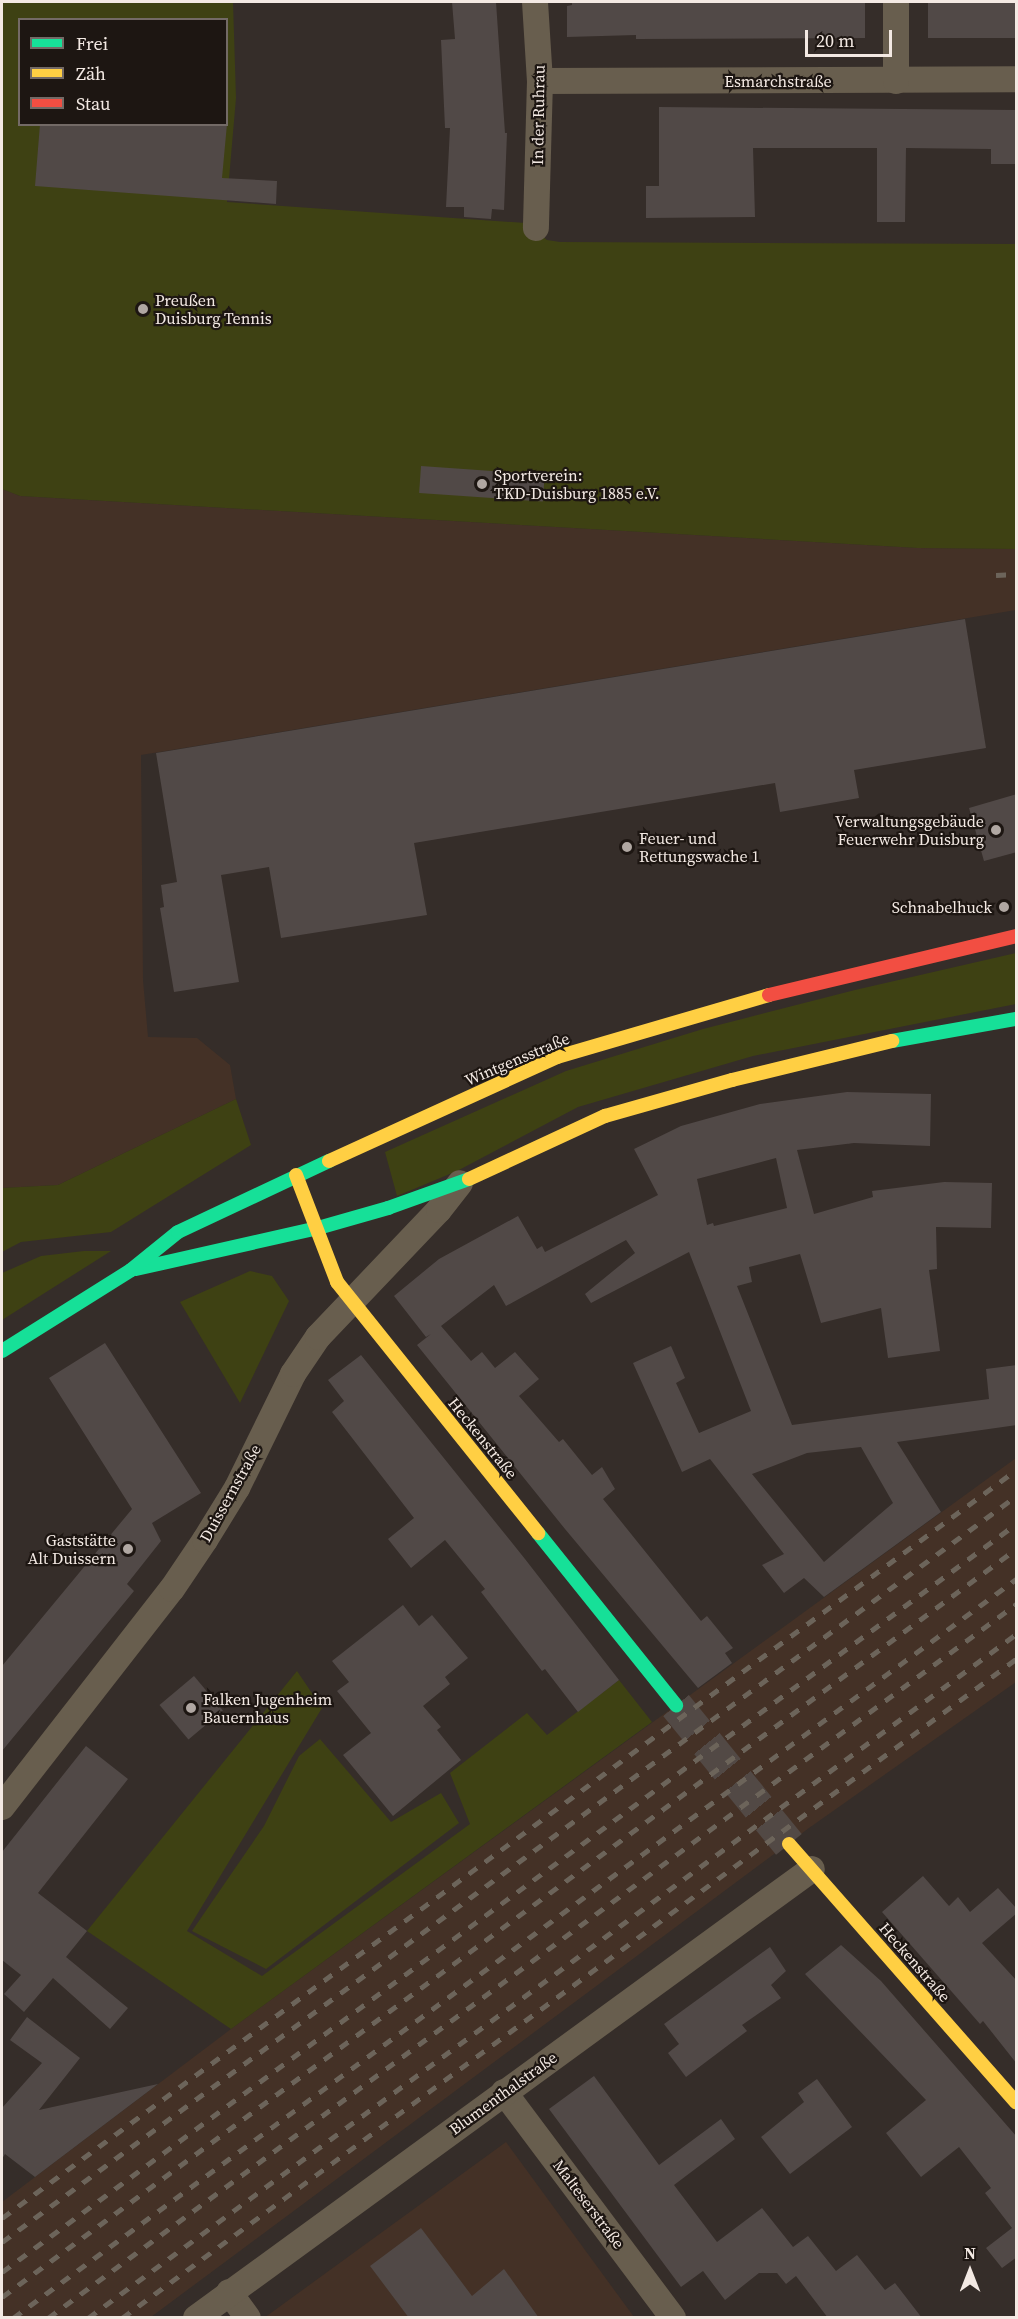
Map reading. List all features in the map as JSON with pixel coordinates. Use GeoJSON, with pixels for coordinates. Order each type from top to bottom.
{"type":"FeatureCollection","features":[{"type":"Feature","properties":{"kind":"main road","name":"Wintgensstraße"},"geometry":{"type":"LineString","coordinates":[[2,1350],[131,1270],[178,1232],[296,1175],[557,1057],[742,1002],[1017,936]]}},
{"type":"Feature","properties":{"kind":"main road","name":"Wintgensstraße"},"geometry":{"type":"LineString","coordinates":[[131,1270],[318,1228],[388,1209],[460,1183],[574,1128],[605,1116],[732,1080],[882,1043],[1017,1019]]}},
{"type":"Feature","properties":{"kind":"main road","name":"Heckenstraße"},"geometry":{"type":"LineString","coordinates":[[296,1175],[305,1193],[337,1282],[351,1302],[676,1705]]}},
{"type":"Feature","properties":{"kind":"main road","name":"Heckenstraße"},"geometry":{"type":"LineString","coordinates":[[789,1844],[1017,2102]]}},
{"type":"Feature","properties":{"kind":"street","name":"In der Ruhrau"},"geometry":{"type":"LineString","coordinates":[[536,2],[540,81],[536,228]]}},
{"type":"Feature","properties":{"kind":"street"},"geometry":{"type":"LineString","coordinates":[[896,2],[896,81]]}},
{"type":"Feature","properties":{"kind":"street","name":"Esmarchstraße"},"geometry":{"type":"LineString","coordinates":[[540,81],[1017,79]]}},
{"type":"Feature","properties":{"kind":"street","name":"Duissernstraße"},"geometry":{"type":"LineString","coordinates":[[2,1807],[172,1589],[237,1488],[293,1374],[318,1337],[439,1210],[460,1183]]}},
{"type":"Feature","properties":{"kind":"street","name":"Blumenthalstraße"},"geometry":{"type":"LineString","coordinates":[[195,2318],[812,1869]]}},
{"type":"Feature","properties":{"kind":"street","name":"Malteserstraße"},"geometry":{"type":"LineString","coordinates":[[504,2092],[674,2318]]}},
{"type":"Feature","properties":{"kind":"street"},"geometry":{"type":"LineString","coordinates":[[230,2292],[248,2318]]}},
{"type":"Feature","properties":{"kind":"shaded area"},"geometry":{"type":"Polygon","coordinates":[[[2,489],[20,496],[918,548],[1016,549],[1016,610],[141,755],[143,980],[148,1037],[197,1038],[230,1065],[236,1099],[58,1185],[2,1188],[2,489]]]}},
{"type":"Feature","properties":{"kind":"shaded area"},"geometry":{"type":"Polygon","coordinates":[[[1016,1458],[1016,1682],[809,1828],[151,2317],[2,2317],[2,2202],[231,2029],[1016,1458]]]}},
{"type":"Feature","properties":{"kind":"shaded area"},"geometry":{"type":"Polygon","coordinates":[[[506,2142],[634,2317],[264,2318],[506,2142]]]}},
{"type":"Feature","properties":{"kind":"green space"},"geometry":{"type":"Polygon","coordinates":[[[2,2],[233,2],[236,98],[227,202],[526,223],[547,240],[560,242],[1016,244],[1016,549],[918,548],[20,496],[2,489],[2,2]]]}},
{"type":"Feature","properties":{"kind":"green space"},"geometry":{"type":"Polygon","coordinates":[[[1016,953],[1016,1004],[753,1056],[578,1107],[457,1171],[397,1196],[385,1152],[566,1071],[703,1029],[855,990],[1016,953]]]}},
{"type":"Feature","properties":{"kind":"green space"},"geometry":{"type":"Polygon","coordinates":[[[236,1099],[251,1145],[111,1232],[21,1242],[2,1252],[2,1188],[58,1185],[236,1099]]]}},
{"type":"Feature","properties":{"kind":"green space"},"geometry":{"type":"Polygon","coordinates":[[[84,1251],[111,1251],[2,1320],[2,1273],[41,1256],[84,1251]]]}},
{"type":"Feature","properties":{"kind":"green space"},"geometry":{"type":"Polygon","coordinates":[[[250,1271],[272,1276],[289,1301],[240,1403],[180,1302],[250,1271]]]}},
{"type":"Feature","properties":{"kind":"green space"},"geometry":{"type":"Polygon","coordinates":[[[297,1671],[322,1708],[187,1931],[262,1976],[470,1824],[450,1773],[527,1713],[547,1735],[619,1680],[652,1722],[231,2029],[87,1931],[297,1671]]]}},
{"type":"Feature","properties":{"kind":"green space"},"geometry":{"type":"Polygon","coordinates":[[[320,1739],[391,1822],[441,1793],[459,1823],[266,1969],[192,1931],[264,1826],[299,1756],[320,1739]]]}},
{"type":"Feature","properties":{"kind":"building"},"geometry":{"type":"Polygon","coordinates":[[[452,2],[496,2],[505,133],[507,133],[504,210],[492,209],[491,219],[464,217],[464,207],[446,207],[450,128],[445,128],[441,40],[455,39],[452,2]]]}},
{"type":"Feature","properties":{"kind":"building"},"geometry":{"type":"Polygon","coordinates":[[[572,2],[865,2],[865,38],[636,39],[636,35],[567,37],[567,6],[572,5],[572,2]]]}},
{"type":"Feature","properties":{"kind":"building"},"geometry":{"type":"Polygon","coordinates":[[[928,2],[1016,2],[1016,38],[928,38],[928,2]]]}},
{"type":"Feature","properties":{"kind":"building"},"geometry":{"type":"Polygon","coordinates":[[[659,107],[1017,110],[1017,164],[991,164],[991,149],[906,148],[905,222],[877,222],[877,148],[753,148],[755,217],[646,218],[646,186],[659,186],[659,107]]]}},
{"type":"Feature","properties":{"kind":"building"},"geometry":{"type":"Polygon","coordinates":[[[40,126],[227,126],[222,178],[277,181],[276,204],[35,186],[40,126]]]}},
{"type":"Feature","properties":{"kind":"building","name":"Sportverein: TKD-Duisburg 1885 e.V."},"geometry":{"type":"Polygon","coordinates":[[[421,466],[545,475],[543,502],[419,493],[421,466]]]}},
{"type":"Feature","properties":{"kind":"building"},"geometry":{"type":"Polygon","coordinates":[[[965,619],[986,748],[854,770],[859,798],[780,812],[775,783],[414,843],[427,915],[281,938],[269,867],[221,875],[239,982],[174,992],[160,908],[164,907],[161,885],[177,882],[156,753],[965,619]]]}},
{"type":"Feature","properties":{"kind":"building","name":"Verwaltungsgebäude Feuerwehr Duisburg"},"geometry":{"type":"Polygon","coordinates":[[[1017,794],[1017,852],[984,861],[969,808],[1017,794]]]}},
{"type":"Feature","properties":{"kind":"building"},"geometry":{"type":"Polygon","coordinates":[[[847,1092],[931,1094],[930,1146],[854,1143],[797,1150],[814,1214],[873,1197],[872,1191],[944,1182],[992,1183],[991,1228],[936,1227],[937,1269],[929,1270],[940,1351],[888,1358],[881,1308],[821,1323],[800,1254],[749,1267],[752,1282],[737,1286],[792,1425],[989,1399],[986,1369],[1017,1365],[1017,1425],[897,1442],[941,1512],[824,1597],[804,1578],[784,1593],[762,1565],[784,1554],[710,1459],[682,1472],[633,1363],[671,1346],[685,1378],[676,1383],[699,1433],[751,1411],[689,1252],[591,1303],[585,1294],[635,1253],[626,1240],[506,1306],[494,1285],[441,1326],[471,1361],[482,1352],[495,1368],[515,1352],[539,1379],[519,1396],[559,1442],[563,1439],[592,1475],[602,1467],[615,1489],[603,1499],[701,1621],[707,1616],[733,1648],[725,1653],[732,1663],[698,1688],[565,1529],[417,1345],[431,1334],[426,1337],[394,1296],[439,1259],[518,1216],[537,1249],[542,1246],[545,1252],[658,1195],[634,1149],[681,1126],[760,1104],[847,1092]],[[776,1158],[697,1179],[707,1225],[713,1223],[714,1226],[787,1208],[776,1158]],[[861,1447],[807,1453],[752,1474],[824,1562],[893,1503],[861,1447]]]}},
{"type":"Feature","properties":{"kind":"building"},"geometry":{"type":"Polygon","coordinates":[[[105,1343],[201,1493],[152,1523],[161,1541],[127,1584],[134,1591],[2,1751],[2,1666],[132,1509],[49,1378],[105,1343]]]}},
{"type":"Feature","properties":{"kind":"building"},"geometry":{"type":"Polygon","coordinates":[[[361,1355],[619,1680],[578,1712],[545,1669],[542,1671],[481,1592],[485,1589],[445,1540],[411,1568],[388,1539],[414,1518],[332,1412],[344,1401],[328,1380],[361,1355]]]}},
{"type":"Feature","properties":{"kind":"building"},"geometry":{"type":"Polygon","coordinates":[[[403,1605],[419,1626],[432,1615],[468,1658],[445,1677],[450,1684],[423,1706],[441,1727],[437,1730],[461,1760],[393,1816],[343,1755],[371,1733],[337,1691],[349,1682],[332,1661],[403,1605]]]}},
{"type":"Feature","properties":{"kind":"building","name":"Falken Jugenheim Bauernhaus"},"geometry":{"type":"Polygon","coordinates":[[[194,1676],[223,1710],[188,1739],[160,1705],[194,1676]]]}},
{"type":"Feature","properties":{"kind":"building"},"geometry":{"type":"Polygon","coordinates":[[[86,1746],[128,1779],[38,1893],[87,1931],[66,1957],[128,2008],[110,2029],[53,1978],[24,2012],[4,1994],[21,1975],[2,1960],[2,1852],[86,1746]]]}},
{"type":"Feature","properties":{"kind":"building"},"geometry":{"type":"Polygon","coordinates":[[[923,1876],[949,1906],[958,1897],[970,1912],[998,1888],[1017,1909],[1017,1913],[982,1943],[1017,1981],[1017,2064],[983,2021],[980,2024],[882,1912],[923,1876]]]}},
{"type":"Feature","properties":{"kind":"building"},"geometry":{"type":"Polygon","coordinates":[[[841,1945],[881,1981],[1017,2137],[1017,2257],[1002,2268],[986,2248],[1012,2228],[985,2193],[991,2188],[959,2147],[921,2177],[886,2133],[926,2100],[805,1974],[841,1945]]]}},
{"type":"Feature","properties":{"kind":"building"},"geometry":{"type":"Polygon","coordinates":[[[770,1947],[786,1971],[771,1985],[781,1998],[742,2025],[747,2031],[686,2077],[668,2053],[679,2044],[664,2024],[770,1947]]]}},
{"type":"Feature","properties":{"kind":"building"},"geometry":{"type":"Polygon","coordinates":[[[27,2017],[80,2058],[39,2110],[158,2084],[35,2177],[5,2154],[2,2159],[2,2108],[42,2063],[10,2040],[27,2017]]]}},
{"type":"Feature","properties":{"kind":"building"},"geometry":{"type":"Polygon","coordinates":[[[594,2076],[659,2165],[721,2119],[735,2139],[674,2185],[717,2242],[762,2208],[793,2247],[808,2236],[836,2271],[857,2255],[885,2290],[895,2283],[922,2318],[828,2318],[796,2276],[786,2284],[777,2273],[759,2273],[725,2300],[703,2271],[681,2287],[549,2109],[594,2076]]]}},
{"type":"Feature","properties":{"kind":"building"},"geometry":{"type":"Polygon","coordinates":[[[817,2079],[852,2127],[790,2174],[761,2137],[804,2102],[798,2093],[817,2079]]]}},
{"type":"Feature","properties":{"kind":"building"},"geometry":{"type":"Polygon","coordinates":[[[421,2228],[472,2296],[504,2269],[539,2318],[409,2318],[370,2266],[421,2228]]]}},
{"type":"Feature","properties":{"kind":"tunnel"},"geometry":{"type":"LineString","coordinates":[[676,1705],[789,1844]]}},
{"type":"Feature","properties":{"kind":"railway"},"geometry":{"type":"LineString","coordinates":[[996,575],[1016,574]]}},
{"type":"Feature","properties":{"kind":"railway"},"geometry":{"type":"LineString","coordinates":[[2,2218],[1016,1470]]}},
{"type":"Feature","properties":{"kind":"railway"},"geometry":{"type":"LineString","coordinates":[[2,2242],[1016,1496]]}},
{"type":"Feature","properties":{"kind":"railway"},"geometry":{"type":"LineString","coordinates":[[2,2272],[1016,1524]]}},
{"type":"Feature","properties":{"kind":"railway"},"geometry":{"type":"LineString","coordinates":[[2,2297],[1016,1549]]}},
{"type":"Feature","properties":{"kind":"railway"},"geometry":{"type":"LineString","coordinates":[[13,2318],[1016,1579]]}},
{"type":"Feature","properties":{"kind":"railway"},"geometry":{"type":"LineString","coordinates":[[48,2318],[1016,1604]]}},
{"type":"Feature","properties":{"kind":"railway"},"geometry":{"type":"LineString","coordinates":[[88,2318],[1016,1634]]}},
{"type":"Feature","properties":{"kind":"railway"},"geometry":{"type":"LineString","coordinates":[[122,2318],[1016,1659]]}},
{"type":"Feature","properties":{"kind":"traffic: fast"},"geometry":{"type":"LineString","coordinates":[[892,1041],[1016,1019]]}},
{"type":"Feature","properties":{"kind":"traffic: fast"},"geometry":{"type":"LineString","coordinates":[[2,1351],[131,1270],[178,1232],[329,1161]]}},
{"type":"Feature","properties":{"kind":"traffic: fast"},"geometry":{"type":"LineString","coordinates":[[136,1269],[318,1228],[388,1208],[469,1179]]}},
{"type":"Feature","properties":{"kind":"traffic: fast"},"geometry":{"type":"LineString","coordinates":[[538,1533],[676,1705]]}},
{"type":"Feature","properties":{"kind":"traffic: slow"},"geometry":{"type":"LineString","coordinates":[[329,1161],[557,1057],[769,995]]}},
{"type":"Feature","properties":{"kind":"traffic: slow"},"geometry":{"type":"LineString","coordinates":[[469,1179],[605,1116],[732,1080],[892,1041]]}},
{"type":"Feature","properties":{"kind":"traffic: slow"},"geometry":{"type":"LineString","coordinates":[[296,1175],[337,1282],[538,1533]]}},
{"type":"Feature","properties":{"kind":"traffic: slow"},"geometry":{"type":"LineString","coordinates":[[789,1844],[1016,2102]]}},
{"type":"Feature","properties":{"kind":"traffic: jam"},"geometry":{"type":"LineString","coordinates":[[769,995],[1016,936]]}},
{"type":"Feature","properties":{"kind":"place","name":"Preußen Duisburg Tennis"},"geometry":{"type":"Point","coordinates":[143,309]}},
{"type":"Feature","properties":{"kind":"place","name":"Sportverein: TKD-Duisburg 1885 e.V."},"geometry":{"type":"Point","coordinates":[482,484]}},
{"type":"Feature","properties":{"kind":"place","name":"Verwaltungsgebäude Feuerwehr Duisburg"},"geometry":{"type":"Point","coordinates":[996,830]}},
{"type":"Feature","properties":{"kind":"place","name":"Feuer- und Rettungswache 1"},"geometry":{"type":"Point","coordinates":[627,847]}},
{"type":"Feature","properties":{"kind":"place","name":"Schnabelhuck"},"geometry":{"type":"Point","coordinates":[1004,907]}},
{"type":"Feature","properties":{"kind":"place","name":"Gaststätte Alt Duissern"},"geometry":{"type":"Point","coordinates":[128,1549]}},
{"type":"Feature","properties":{"kind":"place","name":"Falken Jugenheim Bauernhaus"},"geometry":{"type":"Point","coordinates":[191,1708]}}]}
